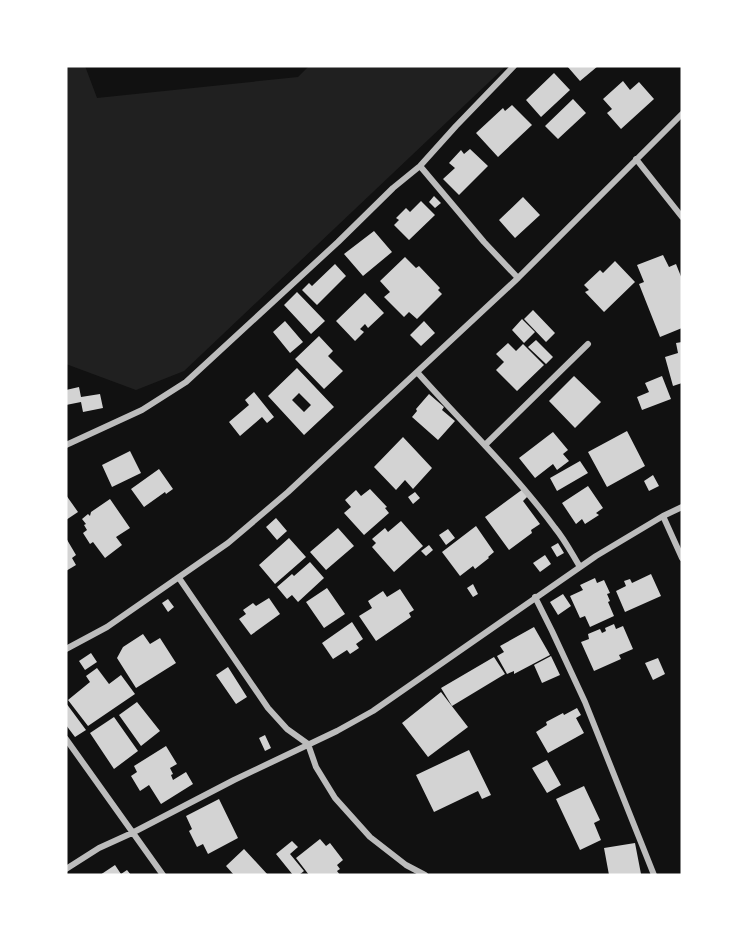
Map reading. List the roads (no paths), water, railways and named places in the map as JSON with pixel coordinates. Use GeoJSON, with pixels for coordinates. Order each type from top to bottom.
{"type":"FeatureCollection","features":[{"type":"Feature","properties":{"kind":"street"},"geometry":{"type":"LineString","coordinates":[[66,445],[142,410],[186,382],[393,188],[420,166],[514,66]]}},
{"type":"Feature","properties":{"kind":"street"},"geometry":{"type":"LineString","coordinates":[[66,650],[107,627],[179,578],[228,543],[288,492],[518,278],[682,114]]}},
{"type":"Feature","properties":{"kind":"street"},"geometry":{"type":"LineString","coordinates":[[636,159],[682,217]]}},
{"type":"Feature","properties":{"kind":"street"},"geometry":{"type":"LineString","coordinates":[[420,166],[484,242],[518,278]]}},
{"type":"Feature","properties":{"kind":"street"},"geometry":{"type":"LineString","coordinates":[[485,445],[588,344]]}},
{"type":"Feature","properties":{"kind":"street"},"geometry":{"type":"LineString","coordinates":[[417,372],[529,495],[557,530],[580,567]]}},
{"type":"Feature","properties":{"kind":"street"},"geometry":{"type":"LineString","coordinates":[[66,869],[99,848],[373,711],[580,567],[663,516],[682,507]]}},
{"type":"Feature","properties":{"kind":"street"},"geometry":{"type":"LineString","coordinates":[[663,516],[682,558]]}},
{"type":"Feature","properties":{"kind":"street"},"geometry":{"type":"LineString","coordinates":[[179,578],[268,708],[287,729],[308,744],[316,767],[335,798],[370,837],[406,865],[425,875]]}},
{"type":"Feature","properties":{"kind":"street"},"geometry":{"type":"LineString","coordinates":[[535,597],[585,702],[654,875]]}},
{"type":"Feature","properties":{"kind":"street"},"geometry":{"type":"LineString","coordinates":[[66,739],[163,875]]}}]}
